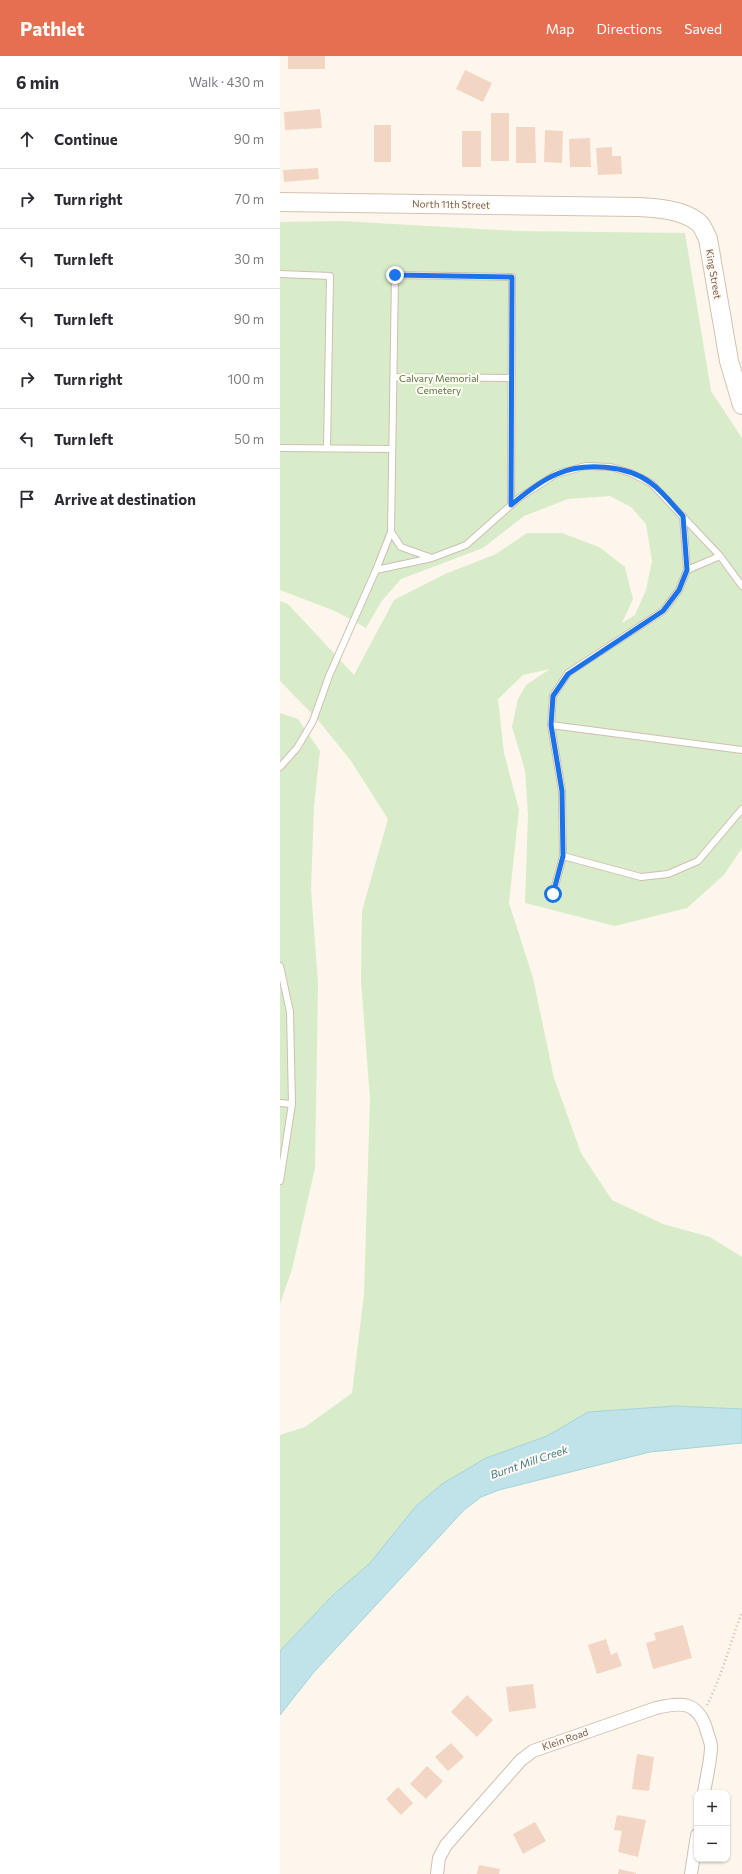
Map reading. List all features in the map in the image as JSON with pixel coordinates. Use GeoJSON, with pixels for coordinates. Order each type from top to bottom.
{"type":"FeatureCollection","features":[{"type":"Feature","properties":{"kind":"street","name":"North 11th Street"},"geometry":{"type":"LineString","coordinates":[[280,202],[622,206]]}},
{"type":"Feature","properties":{"kind":"street","name":"King Street"},"geometry":{"type":"LineString","coordinates":[[622,206],[653,208],[670,211],[687,216],[698,222],[703,227],[708,239],[729,361],[742,405]]}},
{"type":"Feature","properties":{"kind":"street","name":"Klein Road"},"geometry":{"type":"LineString","coordinates":[[436,1874],[439,1858],[446,1845],[521,1760],[533,1750],[642,1712],[671,1704],[683,1704],[694,1709],[702,1716]]}},
{"type":"Feature","properties":{"kind":"street"},"geometry":{"type":"LineString","coordinates":[[702,1716],[711,1746],[704,1790]]}},
{"type":"Feature","properties":{"kind":"street"},"geometry":{"type":"LineString","coordinates":[[691,1874],[694,1854]]}},
{"type":"Feature","properties":{"kind":"lane"},"geometry":{"type":"LineString","coordinates":[[280,274],[330,276],[327,448]]}},
{"type":"Feature","properties":{"kind":"lane"},"geometry":{"type":"LineString","coordinates":[[280,767],[297,748],[318,708],[328,676],[376,570],[391,532],[395,275],[512,277],[511,505]]}},
{"type":"Feature","properties":{"kind":"lane"},"geometry":{"type":"LineString","coordinates":[[394,377],[511,378]]}},
{"type":"Feature","properties":{"kind":"lane"},"geometry":{"type":"LineString","coordinates":[[280,448],[392,449]]}},
{"type":"Feature","properties":{"kind":"lane"},"geometry":{"type":"LineString","coordinates":[[376,570],[432,558],[466,545],[511,505],[556,474],[586,466],[611,467],[631,473],[651,483],[720,556],[742,586]]}},
{"type":"Feature","properties":{"kind":"lane"},"geometry":{"type":"LineString","coordinates":[[553,894],[563,856],[562,791],[551,725],[553,696],[568,674],[663,611],[679,590],[687,570],[683,516]]}},
{"type":"Feature","properties":{"kind":"lane"},"geometry":{"type":"LineString","coordinates":[[391,532],[401,547],[432,558]]}},
{"type":"Feature","properties":{"kind":"lane"},"geometry":{"type":"LineString","coordinates":[[687,570],[720,556]]}},
{"type":"Feature","properties":{"kind":"lane"},"geometry":{"type":"LineString","coordinates":[[551,725],[742,750]]}},
{"type":"Feature","properties":{"kind":"lane"},"geometry":{"type":"LineString","coordinates":[[563,856],[641,877],[668,874],[698,861],[742,809]]}},
{"type":"Feature","properties":{"kind":"lane"},"geometry":{"type":"LineString","coordinates":[[280,966],[290,1012],[292,1104],[281,1157],[280,1181]]}},
{"type":"Feature","properties":{"kind":"lane"},"geometry":{"type":"LineString","coordinates":[[280,1103],[292,1104]]}},
{"type":"Feature","properties":{"kind":"path"},"geometry":{"type":"LineString","coordinates":[[702,1716],[713,1694],[729,1644],[742,1612]]}},
{"type":"Feature","properties":{"kind":"green space","name":"Calvary Memorial Cemetery"},"geometry":{"type":"Polygon","coordinates":[[[342,221],[516,231],[685,233],[711,391],[742,438],[742,848],[724,875],[687,908],[615,926],[525,903],[528,814],[525,770],[512,727],[518,699],[526,685],[550,669],[523,675],[498,699],[504,753],[519,810],[509,903],[533,978],[554,1078],[581,1153],[612,1200],[663,1224],[710,1237],[742,1257],[742,1409],[675,1406],[588,1412],[547,1436],[486,1458],[416,1506],[370,1563],[332,1596],[280,1651],[280,1435],[305,1427],[352,1393],[364,1294],[370,1099],[361,980],[362,911],[388,819],[351,761],[318,720],[280,681],[280,601],[288,604],[354,675],[394,600],[445,574],[496,554],[527,533],[562,533],[599,547],[625,567],[633,599],[622,623],[635,615],[646,590],[652,561],[646,524],[631,507],[610,496],[568,499],[524,516],[483,548],[401,579],[381,602],[366,628],[335,611],[280,590],[280,222],[342,221]]]}},
{"type":"Feature","properties":{"kind":"green space"},"geometry":{"type":"Polygon","coordinates":[[[280,713],[298,719],[320,751],[314,806],[311,889],[318,983],[315,1168],[292,1269],[280,1304],[280,713]]]}},
{"type":"Feature","properties":{"kind":"water","name":"Burnt Mill Creek"},"geometry":{"type":"Polygon","coordinates":[[[675,1406],[742,1409],[742,1443],[650,1452],[499,1490],[481,1497],[464,1510],[314,1672],[280,1715],[280,1651],[332,1596],[370,1563],[416,1506],[442,1484],[486,1458],[547,1436],[588,1412],[675,1406]]]}},
{"type":"Feature","properties":{"kind":"building"},"geometry":{"type":"Polygon","coordinates":[[[288,56],[325,56],[325,69],[288,69],[288,56]]]}},
{"type":"Feature","properties":{"kind":"building"},"geometry":{"type":"Polygon","coordinates":[[[465,70],[492,83],[483,102],[456,89],[465,70]]]}},
{"type":"Feature","properties":{"kind":"building"},"geometry":{"type":"Polygon","coordinates":[[[320,109],[322,128],[285,130],[284,112],[320,109]]]}},
{"type":"Feature","properties":{"kind":"building"},"geometry":{"type":"Polygon","coordinates":[[[491,113],[509,113],[509,161],[491,161],[491,113]]]}},
{"type":"Feature","properties":{"kind":"building"},"geometry":{"type":"Polygon","coordinates":[[[374,125],[391,125],[391,162],[374,162],[374,125]]]}},
{"type":"Feature","properties":{"kind":"building"},"geometry":{"type":"Polygon","coordinates":[[[516,127],[535,127],[536,163],[516,163],[516,127]]]}},
{"type":"Feature","properties":{"kind":"building"},"geometry":{"type":"Polygon","coordinates":[[[545,130],[563,131],[562,163],[544,162],[545,130]]]}},
{"type":"Feature","properties":{"kind":"building"},"geometry":{"type":"Polygon","coordinates":[[[462,131],[481,131],[481,167],[462,167],[462,131]]]}},
{"type":"Feature","properties":{"kind":"building"},"geometry":{"type":"Polygon","coordinates":[[[590,138],[591,167],[570,167],[569,139],[590,138]]]}},
{"type":"Feature","properties":{"kind":"building"},"geometry":{"type":"Polygon","coordinates":[[[612,147],[612,156],[621,156],[622,174],[598,175],[596,148],[612,147]]]}},
{"type":"Feature","properties":{"kind":"building"},"geometry":{"type":"Polygon","coordinates":[[[318,168],[319,179],[284,182],[283,170],[318,168]]]}},
{"type":"Feature","properties":{"kind":"building"},"geometry":{"type":"Polygon","coordinates":[[[683,1625],[692,1658],[653,1669],[646,1643],[656,1640],[654,1633],[683,1625]]]}},
{"type":"Feature","properties":{"kind":"building"},"geometry":{"type":"Polygon","coordinates":[[[606,1639],[611,1655],[617,1652],[622,1666],[597,1674],[588,1645],[606,1639]]]}},
{"type":"Feature","properties":{"kind":"building"},"geometry":{"type":"Polygon","coordinates":[[[533,1684],[536,1708],[509,1712],[506,1687],[533,1684]]]}},
{"type":"Feature","properties":{"kind":"building"},"geometry":{"type":"Polygon","coordinates":[[[467,1695],[493,1720],[477,1737],[451,1712],[467,1695]]]}},
{"type":"Feature","properties":{"kind":"building"},"geometry":{"type":"Polygon","coordinates":[[[451,1743],[464,1757],[448,1771],[435,1757],[451,1743]]]}},
{"type":"Feature","properties":{"kind":"building"},"geometry":{"type":"Polygon","coordinates":[[[637,1754],[654,1757],[649,1791],[632,1789],[637,1754]]]}},
{"type":"Feature","properties":{"kind":"building"},"geometry":{"type":"Polygon","coordinates":[[[427,1766],[443,1781],[426,1799],[410,1784],[427,1766]]]}},
{"type":"Feature","properties":{"kind":"building"},"geometry":{"type":"Polygon","coordinates":[[[398,1787],[413,1803],[401,1815],[386,1799],[398,1787]]]}},
{"type":"Feature","properties":{"kind":"building"},"geometry":{"type":"Polygon","coordinates":[[[617,1815],[646,1820],[638,1857],[618,1852],[622,1831],[614,1830],[617,1815]]]}},
{"type":"Feature","properties":{"kind":"building"},"geometry":{"type":"Polygon","coordinates":[[[535,1822],[546,1841],[523,1854],[513,1834],[535,1822]]]}},
{"type":"Feature","properties":{"kind":"building"},"geometry":{"type":"Polygon","coordinates":[[[479,1865],[500,1869],[499,1874],[477,1874],[479,1865]]]}},
{"type":"Feature","properties":{"kind":"building"},"geometry":{"type":"Polygon","coordinates":[[[619,1869],[636,1873],[636,1874],[618,1874],[619,1869]]]}},
{"type":"Feature","properties":{"kind":"route"},"geometry":{"type":"LineString","coordinates":[[395,275],[512,277],[511,505],[519,498],[556,474],[586,466],[611,467],[631,473],[651,483],[683,516],[687,570],[679,590],[663,611],[568,674],[553,696],[551,725],[562,791],[563,856],[553,894]]}}]}
